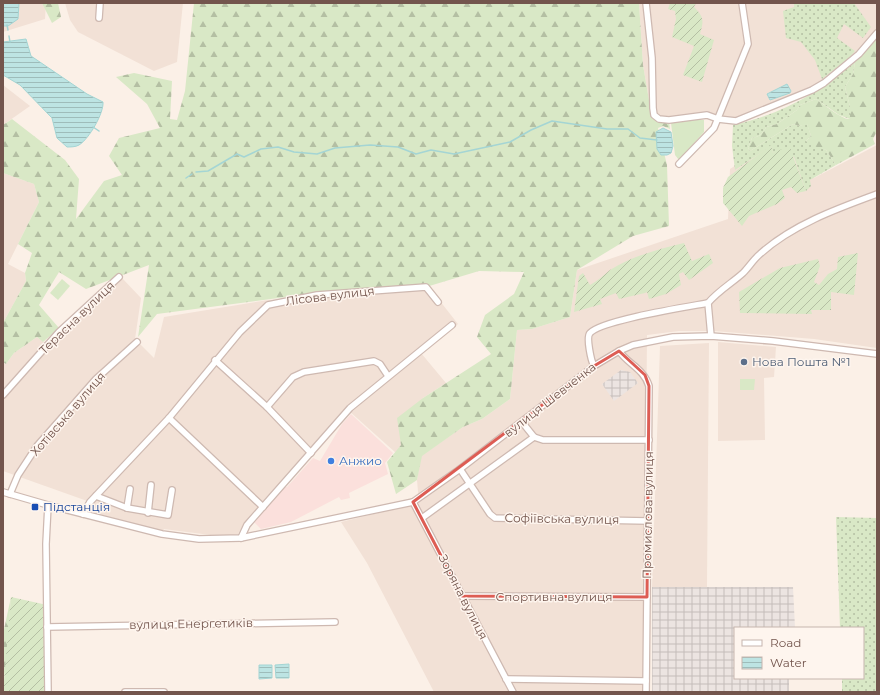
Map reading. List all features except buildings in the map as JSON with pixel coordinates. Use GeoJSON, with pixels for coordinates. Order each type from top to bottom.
{"type":"FeatureCollection","features":[{"type":"Feature","properties":{"kind":"street"},"geometry":{"type":"LineString","coordinates":[[99,18],[100,3]]}},
{"type":"Feature","properties":{"kind":"street"},"geometry":{"type":"LineString","coordinates":[[646,3],[652,58],[654,115],[659,118],[669,120],[707,115],[718,119],[736,120],[812,90],[838,72],[859,54],[877,33]]}},
{"type":"Feature","properties":{"kind":"street"},"geometry":{"type":"LineString","coordinates":[[679,164],[714,128],[748,44],[742,3]]}},
{"type":"Feature","properties":{"kind":"street"},"geometry":{"type":"LineString","coordinates":[[594,366],[588,338],[590,333],[612,322],[708,303],[714,296],[742,273],[759,254],[783,236],[829,213],[877,194]]}},
{"type":"Feature","properties":{"kind":"street","name":"Терасна вулиця"},"geometry":{"type":"LineString","coordinates":[[3,396],[59,332],[119,277]]}},
{"type":"Feature","properties":{"kind":"street","name":"Лісова вулиця"},"geometry":{"type":"LineString","coordinates":[[83,514],[96,496],[169,418],[215,360],[240,332],[268,305],[317,295],[426,287],[438,302]]}},
{"type":"Feature","properties":{"kind":"street"},"geometry":{"type":"LineString","coordinates":[[708,303],[711,336]]}},
{"type":"Feature","properties":{"kind":"street"},"geometry":{"type":"LineString","coordinates":[[241,538],[247,525],[350,408],[452,325]]}},
{"type":"Feature","properties":{"kind":"street","name":"вулиця Шевченка"},"geometry":{"type":"LineString","coordinates":[[3,492],[83,514],[175,536],[216,540],[241,538],[413,502],[460,469],[594,366],[619,351],[633,345],[661,338],[711,336],[773,340],[877,354]]}},
{"type":"Feature","properties":{"kind":"street","name":"Хотівська вулиця"},"geometry":{"type":"LineString","coordinates":[[10,494],[18,475],[38,446],[96,379],[137,342]]}},
{"type":"Feature","properties":{"kind":"street","name":"Промислова вулиця"},"geometry":{"type":"LineString","coordinates":[[619,351],[624,359],[640,370],[648,381],[649,440],[646,692]]}},
{"type":"Feature","properties":{"kind":"street"},"geometry":{"type":"LineString","coordinates":[[215,360],[267,407],[311,453]]}},
{"type":"Feature","properties":{"kind":"street"},"geometry":{"type":"LineString","coordinates":[[267,407],[293,377],[304,372],[374,361],[380,364],[388,376]]}},
{"type":"Feature","properties":{"kind":"street"},"geometry":{"type":"LineString","coordinates":[[169,418],[263,507]]}},
{"type":"Feature","properties":{"kind":"street"},"geometry":{"type":"LineString","coordinates":[[522,422],[534,437],[543,440],[649,440]]}},
{"type":"Feature","properties":{"kind":"street"},"geometry":{"type":"LineString","coordinates":[[422,518],[534,437]]}},
{"type":"Feature","properties":{"kind":"street"},"geometry":{"type":"LineString","coordinates":[[460,469],[469,483]]}},
{"type":"Feature","properties":{"kind":"street","name":"Софіївська вулиця"},"geometry":{"type":"LineString","coordinates":[[469,483],[490,514],[495,518],[648,521]]}},
{"type":"Feature","properties":{"kind":"street"},"geometry":{"type":"LineString","coordinates":[[148,513],[151,485]]}},
{"type":"Feature","properties":{"kind":"street"},"geometry":{"type":"LineString","coordinates":[[127,508],[130,489]]}},
{"type":"Feature","properties":{"kind":"street"},"geometry":{"type":"LineString","coordinates":[[96,496],[127,508],[148,513],[168,515],[172,490]]}},
{"type":"Feature","properties":{"kind":"street","name":"Зоряна вулиця"},"geometry":{"type":"LineString","coordinates":[[413,502],[513,692]]}},
{"type":"Feature","properties":{"kind":"street"},"geometry":{"type":"LineString","coordinates":[[48,505],[46,544],[48,692]]}},
{"type":"Feature","properties":{"kind":"street","name":"Спортивна вулиця"},"geometry":{"type":"LineString","coordinates":[[462,596],[647,598]]}},
{"type":"Feature","properties":{"kind":"street","name":"вулиця Енергетиків"},"geometry":{"type":"LineString","coordinates":[[47,627],[335,622]]}},
{"type":"Feature","properties":{"kind":"street"},"geometry":{"type":"LineString","coordinates":[[506,679],[646,681]]}},
{"type":"Feature","properties":{"kind":"street"},"geometry":{"type":"LineString","coordinates":[[125,692],[164,692]]}},
{"type":"Feature","properties":{"kind":"highlighted area"},"geometry":{"type":"Polygon","coordinates":[[[619,351],[645,375],[649,386],[647,597],[462,596],[413,502],[594,366],[619,351]]]}},
{"type":"Feature","properties":{"kind":"shaded area"},"geometry":{"type":"Polygon","coordinates":[[[3,3],[46,3],[45,19],[3,32],[3,3]]]}},
{"type":"Feature","properties":{"kind":"shaded area"},"geometry":{"type":"Polygon","coordinates":[[[65,3],[183,3],[177,62],[154,71],[78,32],[70,20],[65,3]]]}},
{"type":"Feature","properties":{"kind":"shaded area"},"geometry":{"type":"Polygon","coordinates":[[[639,3],[877,3],[877,34],[826,81],[798,95],[734,118],[707,115],[669,120],[651,112],[643,65],[639,3]]]}},
{"type":"Feature","properties":{"kind":"shaded area"},"geometry":{"type":"Polygon","coordinates":[[[3,85],[30,106],[3,125],[3,85]]]}},
{"type":"Feature","properties":{"kind":"shaded area"},"geometry":{"type":"Polygon","coordinates":[[[789,131],[814,178],[877,145],[877,348],[814,339],[714,331],[679,331],[647,335],[644,692],[434,692],[367,563],[341,522],[419,503],[417,480],[421,456],[463,427],[482,419],[510,399],[517,330],[532,329],[570,317],[577,270],[728,219],[730,169],[789,131]]]}},
{"type":"Feature","properties":{"kind":"shaded area"},"geometry":{"type":"Polygon","coordinates":[[[3,173],[34,184],[39,202],[8,264],[25,273],[26,281],[3,323],[3,173]]]}},
{"type":"Feature","properties":{"kind":"shaded area"},"geometry":{"type":"Polygon","coordinates":[[[122,278],[141,298],[135,339],[154,358],[164,317],[268,300],[318,297],[425,282],[458,324],[421,353],[446,383],[423,398],[396,453],[348,410],[243,525],[238,534],[218,536],[164,529],[163,531],[82,510],[90,502],[3,471],[3,362],[6,364],[14,353],[37,337],[48,346],[122,278]]]}},
{"type":"Feature","properties":{"kind":"shaded area"},"geometry":{"type":"Polygon","coordinates":[[[718,342],[776,347],[774,377],[764,378],[765,440],[718,441],[718,342]]]}},
{"type":"Feature","properties":{"kind":"shaded area"},"geometry":{"type":"Polygon","coordinates":[[[709,343],[707,587],[652,587],[660,346],[709,343]]]}},
{"type":"Feature","properties":{"kind":"shaded area"},"geometry":{"type":"Polygon","coordinates":[[[621,370],[630,372],[638,383],[614,401],[602,384],[621,370]]]}},
{"type":"Feature","properties":{"kind":"shaded area"},"geometry":{"type":"Polygon","coordinates":[[[351,414],[393,453],[385,463],[388,474],[349,493],[350,498],[341,500],[339,497],[291,522],[261,529],[253,521],[283,487],[287,487],[313,458],[320,461],[342,424],[351,414]]]}},
{"type":"Feature","properties":{"kind":"shaded area"},"geometry":{"type":"Polygon","coordinates":[[[652,587],[793,587],[795,627],[734,627],[734,679],[789,679],[789,692],[652,692],[652,587]]]}},
{"type":"Feature","properties":{"kind":"green space"},"geometry":{"type":"Polygon","coordinates":[[[42,3],[58,3],[61,17],[52,23],[42,3]]]}},
{"type":"Feature","properties":{"kind":"green space"},"geometry":{"type":"Polygon","coordinates":[[[194,3],[639,3],[643,65],[651,112],[653,118],[669,122],[670,129],[663,126],[658,128],[667,165],[669,226],[633,236],[577,270],[570,317],[532,329],[517,330],[510,399],[482,419],[463,427],[422,456],[417,480],[396,494],[387,462],[401,445],[397,418],[423,398],[491,354],[477,337],[485,315],[514,294],[524,272],[479,271],[426,287],[323,292],[157,314],[138,337],[149,265],[86,289],[59,272],[39,305],[59,328],[43,342],[37,337],[14,353],[6,364],[3,362],[3,323],[26,281],[25,273],[32,253],[18,244],[39,202],[34,184],[3,173],[3,125],[12,119],[65,160],[79,179],[76,219],[104,181],[122,175],[109,156],[119,138],[160,128],[147,104],[116,77],[134,73],[172,81],[170,119],[177,120],[185,91],[194,3]]]}},
{"type":"Feature","properties":{"kind":"green space"},"geometry":{"type":"Polygon","coordinates":[[[670,3],[696,3],[694,7],[702,19],[700,34],[714,40],[702,82],[683,75],[694,46],[672,37],[676,19],[675,11],[668,9],[670,3]]]}},
{"type":"Feature","properties":{"kind":"green space"},"geometry":{"type":"Polygon","coordinates":[[[794,3],[854,3],[871,27],[863,38],[844,24],[837,38],[855,51],[849,58],[822,79],[815,60],[801,42],[786,38],[783,11],[794,7],[794,3]]]}},
{"type":"Feature","properties":{"kind":"green space"},"geometry":{"type":"Polygon","coordinates":[[[877,34],[877,131],[873,139],[875,144],[836,165],[826,150],[811,145],[806,141],[811,136],[807,124],[800,126],[793,124],[750,151],[748,148],[752,138],[757,137],[764,132],[766,127],[777,124],[797,110],[800,105],[816,99],[842,117],[850,119],[850,107],[845,87],[853,74],[855,62],[877,34]]]}},
{"type":"Feature","properties":{"kind":"green space"},"geometry":{"type":"Polygon","coordinates":[[[855,62],[853,74],[845,87],[850,107],[850,119],[839,115],[816,99],[800,105],[797,110],[777,124],[766,127],[764,132],[757,137],[752,138],[748,148],[750,151],[793,124],[800,126],[807,123],[811,136],[806,141],[826,150],[836,165],[810,180],[811,186],[806,191],[794,157],[780,151],[773,153],[771,146],[735,170],[732,146],[733,125],[750,121],[783,109],[828,84],[855,62]]]}},
{"type":"Feature","properties":{"kind":"green space"},"geometry":{"type":"Polygon","coordinates":[[[687,119],[704,120],[704,132],[679,160],[675,155],[671,123],[687,119]]]}},
{"type":"Feature","properties":{"kind":"green space"},"geometry":{"type":"Polygon","coordinates":[[[771,145],[773,153],[789,146],[806,191],[797,193],[791,187],[782,190],[785,198],[777,204],[749,216],[742,226],[723,203],[723,188],[728,177],[771,145]]]}},
{"type":"Feature","properties":{"kind":"green space"},"geometry":{"type":"Polygon","coordinates":[[[684,243],[692,261],[709,254],[713,263],[689,280],[683,272],[679,274],[681,285],[666,294],[649,299],[647,292],[619,299],[616,293],[600,299],[602,304],[574,312],[579,276],[583,273],[590,285],[618,265],[655,250],[684,243]]]}},
{"type":"Feature","properties":{"kind":"green space"},"geometry":{"type":"Polygon","coordinates":[[[858,253],[854,295],[831,292],[831,310],[811,310],[812,314],[740,313],[739,292],[780,268],[818,259],[820,266],[814,282],[819,285],[828,274],[837,269],[838,257],[858,253]]]}},
{"type":"Feature","properties":{"kind":"green space"},"geometry":{"type":"Polygon","coordinates":[[[62,279],[70,286],[58,300],[50,293],[62,279]]]}},
{"type":"Feature","properties":{"kind":"green space"},"geometry":{"type":"Polygon","coordinates":[[[740,379],[755,379],[754,390],[740,390],[740,379]]]}},
{"type":"Feature","properties":{"kind":"green space"},"geometry":{"type":"Polygon","coordinates":[[[836,517],[877,518],[877,692],[842,692],[842,679],[864,679],[864,627],[840,627],[836,517]]]}},
{"type":"Feature","properties":{"kind":"green space"},"geometry":{"type":"Polygon","coordinates":[[[11,597],[6,667],[3,681],[3,634],[11,597]]]}},
{"type":"Feature","properties":{"kind":"green space"},"geometry":{"type":"Polygon","coordinates":[[[11,597],[47,605],[48,692],[3,692],[11,597]]]}},
{"type":"Feature","properties":{"kind":"water"},"geometry":{"type":"Polygon","coordinates":[[[3,3],[19,3],[18,19],[8,26],[3,26],[3,3]]]}},
{"type":"Feature","properties":{"kind":"water"},"geometry":{"type":"Polygon","coordinates":[[[26,39],[31,56],[87,94],[103,102],[101,113],[95,125],[83,142],[78,146],[67,147],[57,138],[52,118],[20,85],[3,75],[3,42],[26,39]]]}},
{"type":"Feature","properties":{"kind":"water"},"geometry":{"type":"Polygon","coordinates":[[[787,84],[791,91],[790,93],[770,100],[767,94],[787,84]]]}},
{"type":"Feature","properties":{"kind":"water"},"geometry":{"type":"Polygon","coordinates":[[[663,128],[671,132],[673,146],[671,153],[667,155],[661,155],[657,149],[656,132],[663,128]]]}},
{"type":"Feature","properties":{"kind":"water"},"geometry":{"type":"Polygon","coordinates":[[[289,664],[289,678],[276,678],[275,665],[289,664]]]}},
{"type":"Feature","properties":{"kind":"water"},"geometry":{"type":"Polygon","coordinates":[[[259,665],[272,665],[272,678],[259,679],[259,665]]]}},
{"type":"Feature","properties":{"kind":"waterway"},"geometry":{"type":"LineString","coordinates":[[7,25],[8,30]]}},
{"type":"Feature","properties":{"kind":"waterway"},"geometry":{"type":"LineString","coordinates":[[9,36],[10,42]]}},
{"type":"Feature","properties":{"kind":"waterway"},"geometry":{"type":"LineString","coordinates":[[196,172],[208,171],[237,154],[244,157],[261,149],[278,147],[294,152],[317,154],[335,148],[370,145],[398,147],[416,154],[431,150],[454,154],[510,142],[531,130],[552,121],[607,129],[628,129],[640,138],[657,140]]}},
{"type":"Feature","properties":{"kind":"waterway"},"geometry":{"type":"LineString","coordinates":[[93,127],[99,131]]}},
{"type":"Feature","properties":{"kind":"waterway"},"geometry":{"type":"LineString","coordinates":[[186,178],[192,174]]}},
{"type":"Feature","properties":{"kind":"place","name":"Нова Пошта №1"},"geometry":{"type":"Point","coordinates":[744,362]}},
{"type":"Feature","properties":{"kind":"place","name":"Анжио"},"geometry":{"type":"Point","coordinates":[331,461]}},
{"type":"Feature","properties":{"kind":"place","name":"Підстанція"},"geometry":{"type":"Point","coordinates":[35,507]}}]}
